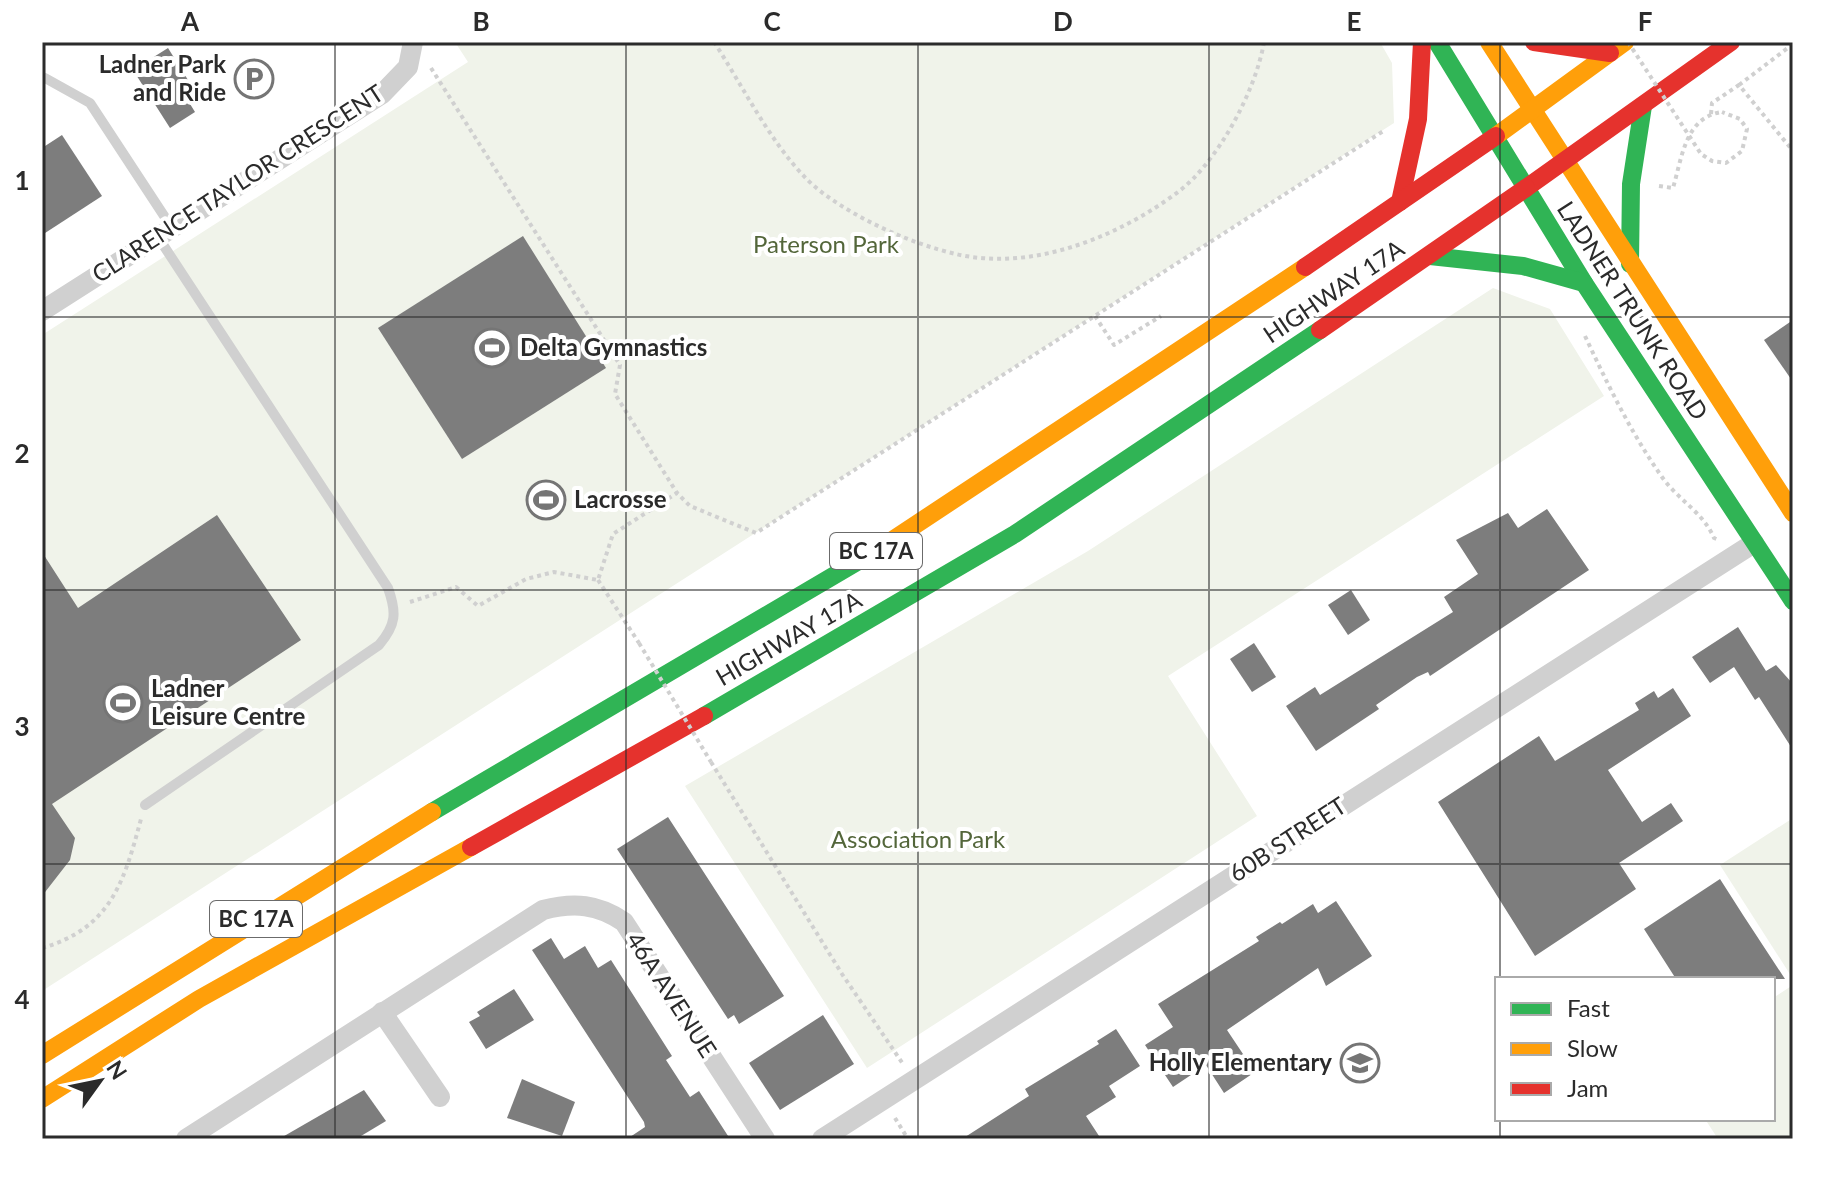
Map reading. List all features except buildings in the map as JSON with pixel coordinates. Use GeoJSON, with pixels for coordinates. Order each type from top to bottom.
{"type":"FeatureCollection","features":[{"type":"Feature","properties":{"kind":"main road"},"geometry":{"type":"LineString","coordinates":[[1400,202],[1418,119],[1422,42]]}},
{"type":"Feature","properties":{"kind":"main road","name":"LADNER TRUNK ROAD"},"geometry":{"type":"LineString","coordinates":[[1437,42],[1584,283],[1793,601]]}},
{"type":"Feature","properties":{"kind":"main road","name":"LADNER TRUNK ROAD"},"geometry":{"type":"LineString","coordinates":[[1489,42],[1793,513]]}},
{"type":"Feature","properties":{"kind":"main road"},"geometry":{"type":"LineString","coordinates":[[1534,42],[1621,46]]}},
{"type":"Feature","properties":{"kind":"main road","name":"HIGHWAY 17A"},"geometry":{"type":"LineString","coordinates":[[42,1099],[199,999],[682,729],[1015,534],[1430,256],[1731,42]]}},
{"type":"Feature","properties":{"kind":"main road","name":"HIGHWAY 17A"},"geometry":{"type":"LineString","coordinates":[[42,1055],[520,757],[870,555],[1139,380],[1496,136],[1621,46]]}},
{"type":"Feature","properties":{"kind":"main road"},"geometry":{"type":"LineString","coordinates":[[1630,264],[1631,184],[1643,106]]}},
{"type":"Feature","properties":{"kind":"main road"},"geometry":{"type":"LineString","coordinates":[[1430,256],[1523,266],[1584,283]]}},
{"type":"Feature","properties":{"kind":"street","name":"CLARENCE TAYLOR CRESCENT"},"geometry":{"type":"LineString","coordinates":[[42,311],[382,94],[408,67],[413,42]]}},
{"type":"Feature","properties":{"kind":"street","name":"60B STREET"},"geometry":{"type":"LineString","coordinates":[[822,1139],[1754,543]]}},
{"type":"Feature","properties":{"kind":"street","name":"46A AVENUE"},"geometry":{"type":"LineString","coordinates":[[382,1012],[543,910],[564,904],[605,909],[624,922],[765,1139]]}},
{"type":"Feature","properties":{"kind":"street"},"geometry":{"type":"LineString","coordinates":[[186,1139],[382,1012],[440,1097]]}},
{"type":"Feature","properties":{"kind":"lane"},"geometry":{"type":"LineString","coordinates":[[45,78],[90,103],[165,233],[388,588],[395,607],[393,628],[379,645],[145,805]]}},
{"type":"Feature","properties":{"kind":"path"},"geometry":{"type":"LineString","coordinates":[[714,42],[790,159],[823,193],[917,242],[958,255],[1011,258],[1071,248],[1125,225],[1181,190],[1227,134],[1258,75],[1264,42]]}},
{"type":"Feature","properties":{"kind":"path"},"geometry":{"type":"LineString","coordinates":[[1711,114],[1712,103],[1793,44]]}},
{"type":"Feature","properties":{"kind":"path"},"geometry":{"type":"LineString","coordinates":[[1621,46],[1701,154],[1712,161],[1726,163],[1742,151],[1747,129],[1740,119],[1722,112],[1711,114],[1690,130],[1673,188],[1644,184]]}},
{"type":"Feature","properties":{"kind":"path"},"geometry":{"type":"LineString","coordinates":[[429,65],[620,365],[615,394],[677,493],[690,506],[756,533],[1387,129]]}},
{"type":"Feature","properties":{"kind":"path"},"geometry":{"type":"LineString","coordinates":[[1739,85],[1793,151]]}},
{"type":"Feature","properties":{"kind":"path"},"geometry":{"type":"LineString","coordinates":[[1095,316],[1114,345],[1161,316]]}},
{"type":"Feature","properties":{"kind":"path"},"geometry":{"type":"LineString","coordinates":[[1584,335],[1632,432],[1665,481],[1704,520],[1714,538],[1719,540]]}},
{"type":"Feature","properties":{"kind":"path"},"geometry":{"type":"LineString","coordinates":[[598,580],[613,534],[677,493]]}},
{"type":"Feature","properties":{"kind":"path"},"geometry":{"type":"LineString","coordinates":[[395,607],[456,587],[478,606],[526,579],[554,572],[598,580],[842,974],[913,1080]]}},
{"type":"Feature","properties":{"kind":"path"},"geometry":{"type":"LineString","coordinates":[[42,948],[63,942],[92,923],[114,899],[128,870],[145,805]]}},
{"type":"Feature","properties":{"kind":"green space","name":"Paterson Park"},"geometry":{"type":"Polygon","coordinates":[[[455,42],[1380,42],[1392,63],[1394,123],[42,991],[42,335],[468,62],[455,42]]]}},
{"type":"Feature","properties":{"kind":"green space","name":"Association Park"},"geometry":{"type":"Polygon","coordinates":[[[1493,288],[1550,309],[1604,396],[1168,676],[1257,816],[867,1068],[685,786],[1088,551],[1493,288]]]}},
{"type":"Feature","properties":{"kind":"green space"},"geometry":{"type":"Polygon","coordinates":[[[1793,818],[1793,979],[1720,865],[1793,818]]]}},
{"type":"Feature","properties":{"kind":"green space"},"geometry":{"type":"Polygon","coordinates":[[[1793,985],[1793,1139],[1718,1139],[1706,1121],[1775,1121],[1775,997],[1793,985]]]}},
{"type":"Feature","properties":{"kind":"traffic: fast"},"geometry":{"type":"LineString","coordinates":[[1437,42],[1584,283],[1793,601]]}},
{"type":"Feature","properties":{"kind":"traffic: fast"},"geometry":{"type":"LineString","coordinates":[[1630,264],[1631,184],[1643,106]]}},
{"type":"Feature","properties":{"kind":"traffic: fast"},"geometry":{"type":"LineString","coordinates":[[1430,256],[1523,266],[1584,283]]}},
{"type":"Feature","properties":{"kind":"traffic: fast"},"geometry":{"type":"LineString","coordinates":[[704,716],[1015,534],[1320,330]]}},
{"type":"Feature","properties":{"kind":"traffic: fast"},"geometry":{"type":"LineString","coordinates":[[432,812],[879,549]]}},
{"type":"Feature","properties":{"kind":"traffic: slow"},"geometry":{"type":"LineString","coordinates":[[1489,42],[1793,513]]}},
{"type":"Feature","properties":{"kind":"traffic: slow"},"geometry":{"type":"LineString","coordinates":[[1496,136],[1625,42]]}},
{"type":"Feature","properties":{"kind":"traffic: slow"},"geometry":{"type":"LineString","coordinates":[[879,549],[1305,267]]}},
{"type":"Feature","properties":{"kind":"traffic: slow"},"geometry":{"type":"LineString","coordinates":[[42,1055],[432,812]]}},
{"type":"Feature","properties":{"kind":"traffic: slow"},"geometry":{"type":"LineString","coordinates":[[42,1099],[199,999],[471,847]]}},
{"type":"Feature","properties":{"kind":"traffic: jam"},"geometry":{"type":"LineString","coordinates":[[1400,202],[1418,119],[1422,42]]}},
{"type":"Feature","properties":{"kind":"traffic: jam"},"geometry":{"type":"LineString","coordinates":[[1534,42],[1610,53]]}},
{"type":"Feature","properties":{"kind":"traffic: jam"},"geometry":{"type":"LineString","coordinates":[[1526,188],[1731,42]]}},
{"type":"Feature","properties":{"kind":"traffic: jam"},"geometry":{"type":"LineString","coordinates":[[1305,267],[1496,136]]}},
{"type":"Feature","properties":{"kind":"traffic: jam"},"geometry":{"type":"LineString","coordinates":[[1320,330],[1526,188]]}},
{"type":"Feature","properties":{"kind":"traffic: jam"},"geometry":{"type":"LineString","coordinates":[[471,847],[704,716]]}},
{"type":"Feature","properties":{"kind":"place","name":"Ladner Park and Ride"},"geometry":{"type":"Point","coordinates":[254,79]}},
{"type":"Feature","properties":{"kind":"place","name":"Delta Gymnastics"},"geometry":{"type":"Point","coordinates":[492,348]}},
{"type":"Feature","properties":{"kind":"place","name":"Lacrosse"},"geometry":{"type":"Point","coordinates":[546,500]}},
{"type":"Feature","properties":{"kind":"place","name":"Ladner Leisure Centre"},"geometry":{"type":"Point","coordinates":[123,703]}},
{"type":"Feature","properties":{"kind":"place","name":"Holly Elementary"},"geometry":{"type":"Point","coordinates":[1360,1063]}}]}
